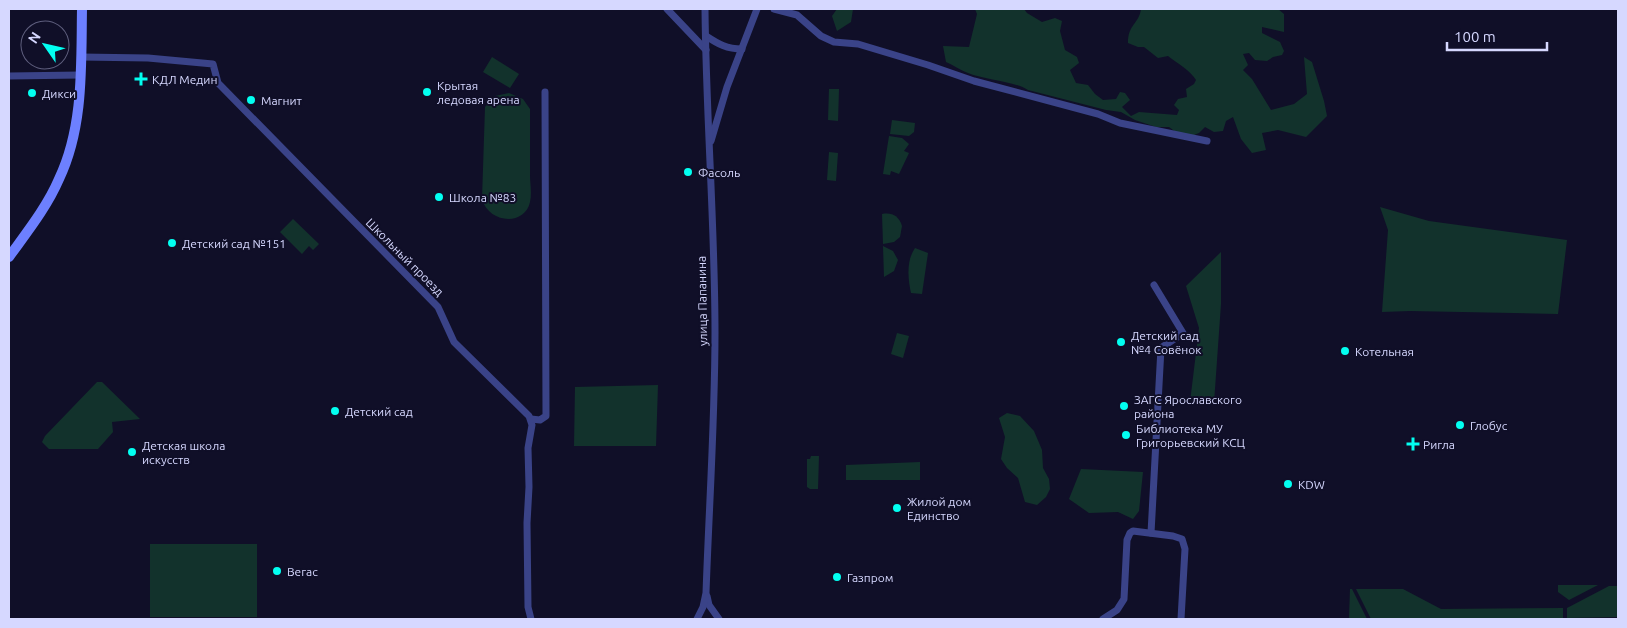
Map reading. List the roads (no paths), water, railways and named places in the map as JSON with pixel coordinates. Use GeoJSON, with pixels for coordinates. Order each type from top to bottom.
{"type":"FeatureCollection","features":[{"type":"Feature","properties":{"kind":"street"},"geometry":{"type":"LineString","coordinates":[[9,257],[44,208],[64,170],[74,134],[80,75],[82,9]]}},
{"type":"Feature","properties":{"kind":"street"},"geometry":{"type":"LineString","coordinates":[[667,9],[706,50]]}},
{"type":"Feature","properties":{"kind":"street","name":"улица Папанина"},"geometry":{"type":"LineString","coordinates":[[697,619],[703,607],[706,594],[713,449],[715,332],[706,9]]}},
{"type":"Feature","properties":{"kind":"street"},"geometry":{"type":"LineString","coordinates":[[709,146],[727,87],[757,9]]}},
{"type":"Feature","properties":{"kind":"street"},"geometry":{"type":"LineString","coordinates":[[774,9],[797,15],[822,36],[834,42],[858,44],[974,81],[1098,114],[1120,123],[1207,141]]}},
{"type":"Feature","properties":{"kind":"street"},"geometry":{"type":"LineString","coordinates":[[706,36],[720,46],[742,49]]}},
{"type":"Feature","properties":{"kind":"street","name":"Школьный проезд"},"geometry":{"type":"LineString","coordinates":[[81,56],[148,58],[213,64],[221,86],[438,307],[454,342],[531,419]]}},
{"type":"Feature","properties":{"kind":"street"},"geometry":{"type":"LineString","coordinates":[[9,76],[80,75]]}},
{"type":"Feature","properties":{"kind":"street"},"geometry":{"type":"LineString","coordinates":[[531,619],[528,607],[528,448],[532,425],[531,419],[541,420],[546,416],[545,92]]}},
{"type":"Feature","properties":{"kind":"street"},"geometry":{"type":"LineString","coordinates":[[1151,533],[1161,348],[1183,333],[1154,284]]}},
{"type":"Feature","properties":{"kind":"street"},"geometry":{"type":"LineString","coordinates":[[1103,619],[1117,610],[1124,599],[1128,536],[1133,531],[1173,536],[1182,540],[1184,549],[1180,619]]}},
{"type":"Feature","properties":{"kind":"street","name":"улица Папанина"},"geometry":{"type":"LineString","coordinates":[[706,594],[708,603],[719,619]]}},
{"type":"Feature","properties":{"kind":"place","name":"КДЛ Медин"},"geometry":{"type":"Point","coordinates":[141,79]}},
{"type":"Feature","properties":{"kind":"place","name":"Крытая ледовая арена"},"geometry":{"type":"Point","coordinates":[427,92]}},
{"type":"Feature","properties":{"kind":"place","name":"Дикси"},"geometry":{"type":"Point","coordinates":[32,93]}},
{"type":"Feature","properties":{"kind":"place","name":"Магнит"},"geometry":{"type":"Point","coordinates":[251,100]}},
{"type":"Feature","properties":{"kind":"place","name":"Фасоль"},"geometry":{"type":"Point","coordinates":[688,172]}},
{"type":"Feature","properties":{"kind":"place","name":"Школа №83"},"geometry":{"type":"Point","coordinates":[439,197]}},
{"type":"Feature","properties":{"kind":"place","name":"Детский сад №151"},"geometry":{"type":"Point","coordinates":[172,243]}},
{"type":"Feature","properties":{"kind":"place","name":"Детский сад №4 Совёнок"},"geometry":{"type":"Point","coordinates":[1121,342]}},
{"type":"Feature","properties":{"kind":"place","name":"Котельная"},"geometry":{"type":"Point","coordinates":[1345,351]}},
{"type":"Feature","properties":{"kind":"place","name":"ЗАГС Ярославского района"},"geometry":{"type":"Point","coordinates":[1124,406]}},
{"type":"Feature","properties":{"kind":"place","name":"Детский сад"},"geometry":{"type":"Point","coordinates":[335,411]}},
{"type":"Feature","properties":{"kind":"place","name":"Глобус"},"geometry":{"type":"Point","coordinates":[1460,425]}},
{"type":"Feature","properties":{"kind":"place","name":"Библиотека МУ Григорьевский КСЦ"},"geometry":{"type":"Point","coordinates":[1126,435]}},
{"type":"Feature","properties":{"kind":"place","name":"Ригла"},"geometry":{"type":"Point","coordinates":[1413,444]}},
{"type":"Feature","properties":{"kind":"place","name":"Детская школа искусств"},"geometry":{"type":"Point","coordinates":[132,452]}},
{"type":"Feature","properties":{"kind":"place","name":"KDW"},"geometry":{"type":"Point","coordinates":[1288,484]}},
{"type":"Feature","properties":{"kind":"place","name":"Жилой дом Единство"},"geometry":{"type":"Point","coordinates":[897,508]}},
{"type":"Feature","properties":{"kind":"place","name":"Вегас"},"geometry":{"type":"Point","coordinates":[277,571]}},
{"type":"Feature","properties":{"kind":"place","name":"Газпром"},"geometry":{"type":"Point","coordinates":[837,577]}}]}
